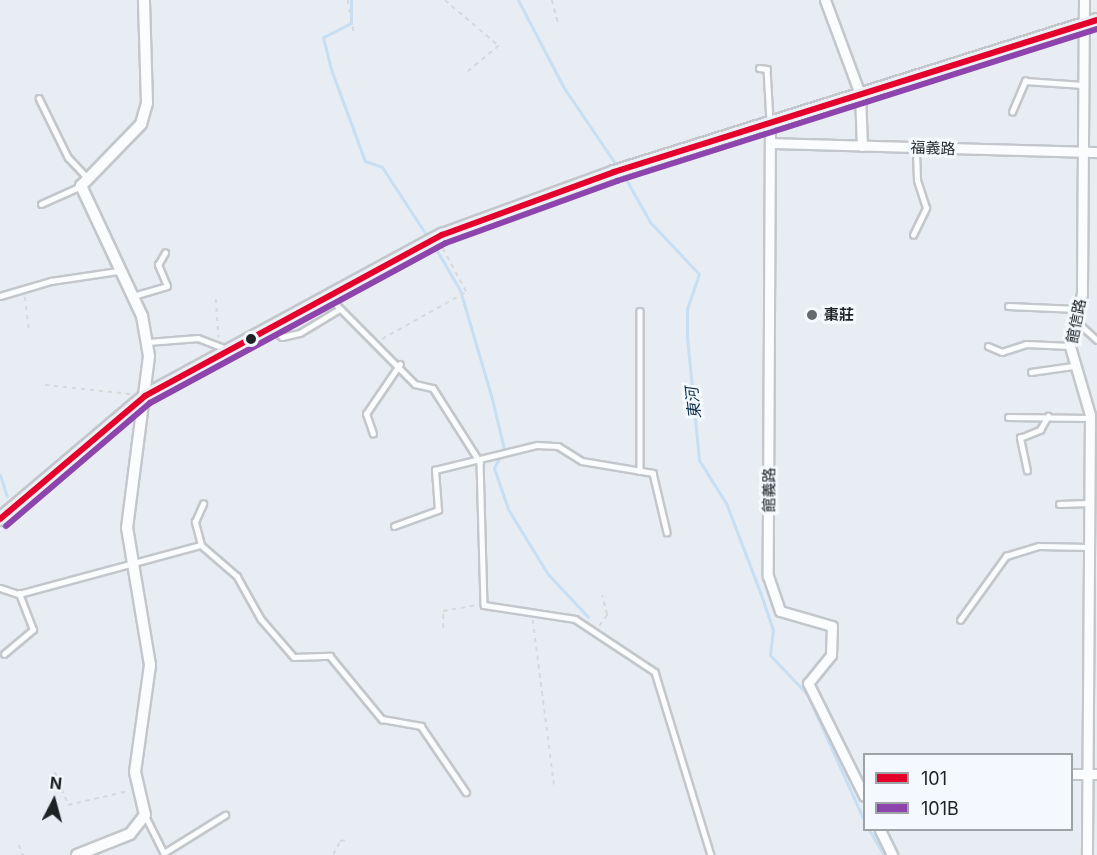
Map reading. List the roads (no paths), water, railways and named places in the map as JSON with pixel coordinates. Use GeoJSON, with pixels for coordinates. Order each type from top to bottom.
{"type":"FeatureCollection","features":[{"type":"Feature","properties":{"kind":"main road"},"geometry":{"type":"LineString","coordinates":[[0,519],[145,396],[226,349],[439,237],[614,172],[1097,20]]}},
{"type":"Feature","properties":{"kind":"street"},"geometry":{"type":"LineString","coordinates":[[77,855],[130,834],[145,815],[138,788],[138,735],[150,665],[133,561],[128,498],[145,396],[147,342],[133,296],[84,181],[141,124],[147,103],[144,0]]}},
{"type":"Feature","properties":{"kind":"street"},"geometry":{"type":"LineString","coordinates":[[825,0],[860,94],[862,146]]}},
{"type":"Feature","properties":{"kind":"street","name":"館信路"},"geometry":{"type":"LineString","coordinates":[[1084,0],[1079,309],[1070,346],[1073,366],[1090,418],[1088,547],[1093,662],[1092,774],[1087,855]]}},
{"type":"Feature","properties":{"kind":"street","name":"館義路"},"geometry":{"type":"LineString","coordinates":[[770,123],[768,576],[780,611],[832,626],[831,655],[808,683],[860,777]]}},
{"type":"Feature","properties":{"kind":"street","name":"福義路"},"geometry":{"type":"LineString","coordinates":[[770,143],[1097,152]]}},
{"type":"Feature","properties":{"kind":"street"},"geometry":{"type":"LineString","coordinates":[[1073,774],[1092,774]]}},
{"type":"Feature","properties":{"kind":"street"},"geometry":{"type":"LineString","coordinates":[[880,831],[892,855]]}},
{"type":"Feature","properties":{"kind":"lane"},"geometry":{"type":"LineString","coordinates":[[759,68],[767,69],[773,93],[770,123]]}},
{"type":"Feature","properties":{"kind":"lane"},"geometry":{"type":"LineString","coordinates":[[1012,112],[1025,81],[1083,85]]}},
{"type":"Feature","properties":{"kind":"lane"},"geometry":{"type":"LineString","coordinates":[[39,98],[68,157],[84,181],[41,204]]}},
{"type":"Feature","properties":{"kind":"lane"},"geometry":{"type":"LineString","coordinates":[[913,235],[926,208],[917,180],[916,148]]}},
{"type":"Feature","properties":{"kind":"lane"},"geometry":{"type":"LineString","coordinates":[[133,296],[166,286],[158,265],[165,253]]}},
{"type":"Feature","properties":{"kind":"lane"},"geometry":{"type":"LineString","coordinates":[[0,296],[25,288],[122,271]]}},
{"type":"Feature","properties":{"kind":"lane"},"geometry":{"type":"LineString","coordinates":[[327,295],[338,310],[400,364],[415,384],[433,388],[480,462],[484,605],[575,619],[655,672],[711,855]]}},
{"type":"Feature","properties":{"kind":"lane"},"geometry":{"type":"LineString","coordinates":[[1008,306],[1079,309]]}},
{"type":"Feature","properties":{"kind":"lane"},"geometry":{"type":"LineString","coordinates":[[271,325],[277,335],[300,333],[338,310]]}},
{"type":"Feature","properties":{"kind":"lane"},"geometry":{"type":"LineString","coordinates":[[640,311],[640,471]]}},
{"type":"Feature","properties":{"kind":"lane"},"geometry":{"type":"LineString","coordinates":[[1076,321],[1097,340]]}},
{"type":"Feature","properties":{"kind":"lane"},"geometry":{"type":"LineString","coordinates":[[147,342],[198,338],[226,349]]}},
{"type":"Feature","properties":{"kind":"lane"},"geometry":{"type":"LineString","coordinates":[[988,346],[1002,352],[1026,344],[1070,346]]}},
{"type":"Feature","properties":{"kind":"lane"},"geometry":{"type":"LineString","coordinates":[[373,434],[366,414],[400,364]]}},
{"type":"Feature","properties":{"kind":"lane"},"geometry":{"type":"LineString","coordinates":[[1031,372],[1073,366]]}},
{"type":"Feature","properties":{"kind":"lane"},"geometry":{"type":"LineString","coordinates":[[1027,471],[1020,438],[1040,430],[1048,416]]}},
{"type":"Feature","properties":{"kind":"lane"},"geometry":{"type":"LineString","coordinates":[[1008,417],[1090,418]]}},
{"type":"Feature","properties":{"kind":"lane"},"geometry":{"type":"LineString","coordinates":[[394,526],[438,510],[435,470],[480,462],[537,445],[558,446],[582,460],[653,473],[667,532]]}},
{"type":"Feature","properties":{"kind":"lane"},"geometry":{"type":"LineString","coordinates":[[1059,504],[1089,503]]}},
{"type":"Feature","properties":{"kind":"lane"},"geometry":{"type":"LineString","coordinates":[[203,504],[195,522],[201,545],[237,576],[261,619],[294,657],[330,656],[382,719],[421,726],[465,792]]}},
{"type":"Feature","properties":{"kind":"lane"},"geometry":{"type":"LineString","coordinates":[[0,590],[20,594],[133,561],[201,545]]}},
{"type":"Feature","properties":{"kind":"lane"},"geometry":{"type":"LineString","coordinates":[[960,621],[1006,556],[1039,546],[1088,547]]}},
{"type":"Feature","properties":{"kind":"lane"},"geometry":{"type":"LineString","coordinates":[[4,654],[33,630],[20,594]]}},
{"type":"Feature","properties":{"kind":"lane"},"geometry":{"type":"LineString","coordinates":[[145,815],[164,853],[225,815]]}},
{"type":"Feature","properties":{"kind":"waterway"},"geometry":{"type":"LineString","coordinates":[[351,0],[351,23],[323,37],[332,72],[365,161],[382,167],[429,239]]}},
{"type":"Feature","properties":{"kind":"waterway","name":"東河"},"geometry":{"type":"LineString","coordinates":[[518,0],[564,88],[617,166]]}},
{"type":"Feature","properties":{"kind":"waterway","name":"東河"},"geometry":{"type":"LineString","coordinates":[[623,174],[650,222],[699,274],[687,308],[687,337],[699,460],[726,503],[760,592],[773,630],[770,655],[807,694],[863,818]]}},
{"type":"Feature","properties":{"kind":"waterway"},"geometry":{"type":"LineString","coordinates":[[433,244],[460,290],[492,399],[504,449],[494,468],[508,509],[547,573],[588,617]]}},
{"type":"Feature","properties":{"kind":"waterway"},"geometry":{"type":"LineString","coordinates":[[0,475],[7,496]]}},
{"type":"Feature","properties":{"kind":"waterway","name":"東河"},"geometry":{"type":"LineString","coordinates":[[870,831],[884,855]]}},
{"type":"Feature","properties":{"kind":"place","name":"棗莊"},"geometry":{"type":"Point","coordinates":[812,315]}}]}
